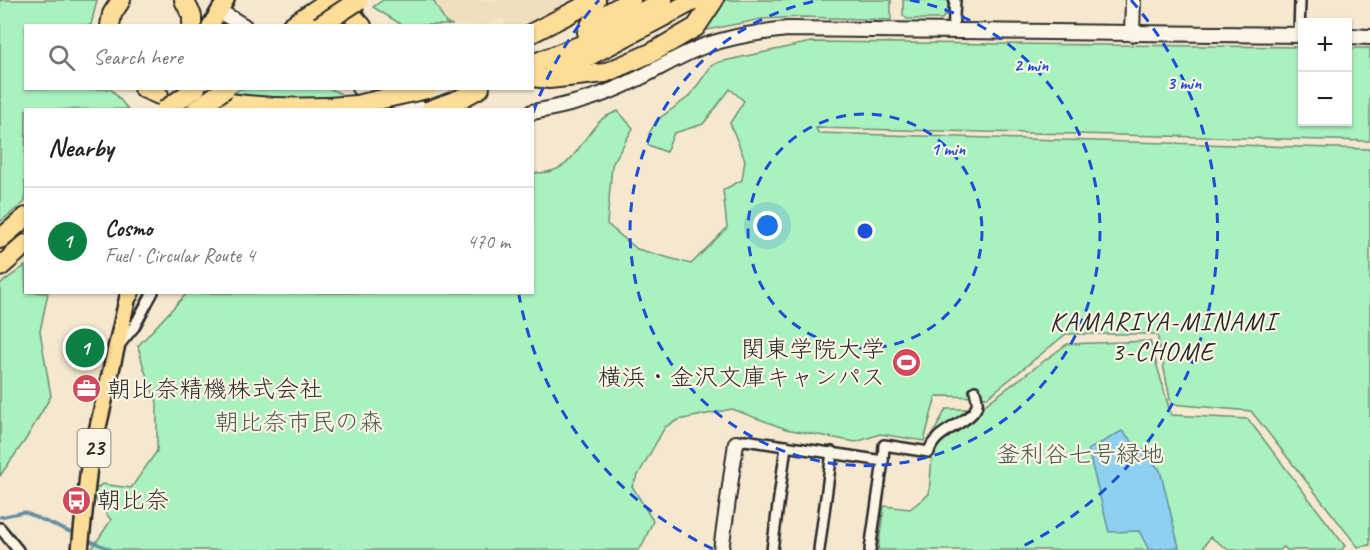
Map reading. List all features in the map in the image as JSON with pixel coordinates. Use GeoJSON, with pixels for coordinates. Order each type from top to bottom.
{"type":"FeatureCollection","features":[{"type":"Feature","properties":{"kind":"highway"},"geometry":{"type":"LineString","coordinates":[[100,24],[101,11],[106,0]]}},
{"type":"Feature","properties":{"kind":"highway"},"geometry":{"type":"LineString","coordinates":[[110,24],[112,14],[121,0]]}},
{"type":"Feature","properties":{"kind":"highway"},"geometry":{"type":"LineString","coordinates":[[184,0],[192,16],[192,24]]}},
{"type":"Feature","properties":{"kind":"highway"},"geometry":{"type":"LineString","coordinates":[[294,24],[330,0]]}},
{"type":"Feature","properties":{"kind":"highway"},"geometry":{"type":"LineString","coordinates":[[338,0],[360,24]]}},
{"type":"Feature","properties":{"kind":"highway"},"geometry":{"type":"LineString","coordinates":[[322,24],[359,0]]}},
{"type":"Feature","properties":{"kind":"highway"},"geometry":{"type":"LineString","coordinates":[[546,28],[571,4],[579,0]]}},
{"type":"Feature","properties":{"kind":"highway"},"geometry":{"type":"LineString","coordinates":[[546,28],[596,0]]}},
{"type":"Feature","properties":{"kind":"highway"},"geometry":{"type":"LineString","coordinates":[[546,28],[590,12],[614,0]]}},
{"type":"Feature","properties":{"kind":"highway"},"geometry":{"type":"LineString","coordinates":[[534,75],[570,66],[571,54],[592,22],[631,0]]}},
{"type":"Feature","properties":{"kind":"highway"},"geometry":{"type":"LineString","coordinates":[[587,32],[645,0]]}},
{"type":"Feature","properties":{"kind":"highway"},"geometry":{"type":"LineString","coordinates":[[571,54],[663,0]]}},
{"type":"Feature","properties":{"kind":"highway"},"geometry":{"type":"LineString","coordinates":[[534,63],[597,46],[678,0]]}},
{"type":"Feature","properties":{"kind":"highway"},"geometry":{"type":"LineString","coordinates":[[571,54],[703,4]]}},
{"type":"Feature","properties":{"kind":"highway"},"geometry":{"type":"LineString","coordinates":[[534,76],[549,79],[598,73],[624,64],[673,41],[696,27],[703,4]]}},
{"type":"Feature","properties":{"kind":"highway"},"geometry":{"type":"LineString","coordinates":[[176,97],[215,90]]}},
{"type":"Feature","properties":{"kind":"highway"},"geometry":{"type":"LineString","coordinates":[[387,108],[473,90]]}},
{"type":"Feature","properties":{"kind":"highway"},"geometry":{"type":"LineString","coordinates":[[176,97],[272,108]]}},
{"type":"Feature","properties":{"kind":"highway"},"geometry":{"type":"LineString","coordinates":[[176,97],[212,108]]}},
{"type":"Feature","properties":{"kind":"highway"},"geometry":{"type":"LineString","coordinates":[[307,108],[357,97],[429,98]]}},
{"type":"Feature","properties":{"kind":"highway"},"geometry":{"type":"LineString","coordinates":[[0,239],[24,219]]}},
{"type":"Feature","properties":{"kind":"highway"},"geometry":{"type":"LineString","coordinates":[[0,267],[24,245]]}},
{"type":"Feature","properties":{"kind":"main road"},"geometry":{"type":"LineString","coordinates":[[211,24],[223,5]]}},
{"type":"Feature","properties":{"kind":"main road","name":"23"},"geometry":{"type":"LineString","coordinates":[[80,550],[90,466],[129,294]]}},
{"type":"Feature","properties":{"kind":"street"},"geometry":{"type":"LineString","coordinates":[[953,31],[955,0]]}},
{"type":"Feature","properties":{"kind":"street"},"geometry":{"type":"LineString","coordinates":[[1132,34],[1133,0]]}},
{"type":"Feature","properties":{"kind":"street"},"geometry":{"type":"LineString","coordinates":[[1300,0],[1301,18]]}},
{"type":"Feature","properties":{"kind":"street"},"geometry":{"type":"LineString","coordinates":[[223,5],[242,24]]}},
{"type":"Feature","properties":{"kind":"street"},"geometry":{"type":"LineString","coordinates":[[534,112],[582,102],[610,92],[682,55],[708,45],[758,32],[820,28],[1298,35]]}},
{"type":"Feature","properties":{"kind":"street"},"geometry":{"type":"LineString","coordinates":[[1352,36],[1370,37]]}},
{"type":"Feature","properties":{"kind":"street"},"geometry":{"type":"LineString","coordinates":[[116,348],[134,327],[152,294]]}},
{"type":"Feature","properties":{"kind":"street"},"geometry":{"type":"LineString","coordinates":[[870,550],[884,445],[929,452],[931,445],[939,436],[973,413],[977,406],[975,391]]}},
{"type":"Feature","properties":{"kind":"street"},"geometry":{"type":"LineString","coordinates":[[721,550],[736,443],[745,440],[883,460]]}},
{"type":"Feature","properties":{"kind":"street"},"geometry":{"type":"LineString","coordinates":[[772,550],[786,446]]}},
{"type":"Feature","properties":{"kind":"street"},"geometry":{"type":"LineString","coordinates":[[819,550],[832,452]]}},
{"type":"Feature","properties":{"kind":"street"},"geometry":{"type":"LineString","coordinates":[[0,528],[18,550]]}},
{"type":"Feature","properties":{"kind":"shaded area"},"geometry":{"type":"Polygon","coordinates":[[[433,0],[565,0],[544,23],[534,26],[505,24],[503,19],[486,24],[446,23],[433,0]]]}},
{"type":"Feature","properties":{"kind":"green space"},"geometry":{"type":"Polygon","coordinates":[[[0,0],[97,0],[91,24],[24,24],[24,90],[112,90],[127,108],[24,108],[24,203],[0,222],[0,0]]]}},
{"type":"Feature","properties":{"kind":"green space"},"geometry":{"type":"Polygon","coordinates":[[[383,0],[433,0],[446,23],[450,24],[400,24],[373,7],[383,0]]]}},
{"type":"Feature","properties":{"kind":"green space"},"geometry":{"type":"Polygon","coordinates":[[[724,0],[891,0],[891,20],[802,17],[762,19],[702,31],[724,0]]]}},
{"type":"Feature","properties":{"kind":"green space"},"geometry":{"type":"Polygon","coordinates":[[[903,0],[948,0],[948,12],[942,19],[907,19],[903,15],[903,0]]]}},
{"type":"Feature","properties":{"kind":"green space","name":"朝比奈市民の森"},"geometry":{"type":"Polygon","coordinates":[[[811,42],[1298,47],[1298,126],[1352,126],[1352,48],[1370,48],[1370,141],[816,128],[818,133],[1370,149],[1370,545],[1358,547],[1251,411],[1171,404],[1157,334],[1066,334],[988,397],[936,396],[924,441],[880,434],[856,442],[786,429],[732,409],[678,420],[665,427],[632,486],[653,521],[638,550],[91,550],[111,520],[91,493],[102,484],[131,488],[157,451],[157,402],[138,346],[186,294],[534,294],[534,173],[558,169],[573,156],[601,120],[618,111],[633,128],[612,165],[607,224],[637,249],[691,264],[727,228],[723,190],[742,180],[745,160],[730,123],[744,101],[730,89],[703,124],[674,133],[666,152],[648,145],[649,134],[657,120],[690,96],[711,66],[719,62],[811,42]]]}},
{"type":"Feature","properties":{"kind":"green space"},"geometry":{"type":"Polygon","coordinates":[[[238,90],[333,90],[353,100],[227,97],[238,90]]]}},
{"type":"Feature","properties":{"kind":"green space"},"geometry":{"type":"Polygon","coordinates":[[[24,267],[24,294],[48,294],[40,331],[51,396],[26,439],[0,476],[0,284],[24,267]]]}},
{"type":"Feature","properties":{"kind":"green space","name":"釜利谷七号緑地"},"geometry":{"type":"Polygon","coordinates":[[[1150,341],[1171,415],[1248,419],[1345,546],[1341,550],[1287,550],[1284,547],[1280,550],[1229,550],[1210,537],[1202,550],[878,550],[884,506],[910,509],[929,494],[934,432],[946,409],[979,409],[1067,344],[1150,341]]]}},
{"type":"Feature","properties":{"kind":"water"},"geometry":{"type":"Polygon","coordinates":[[[1122,431],[1160,470],[1179,547],[1149,550],[1139,531],[1109,532],[1088,450],[1122,431]]]}},
{"type":"Feature","properties":{"kind":"waterway"},"geometry":{"type":"LineString","coordinates":[[0,517],[24,512],[77,535]]}},
{"type":"Feature","properties":{"kind":"waterway"},"geometry":{"type":"LineString","coordinates":[[86,539],[112,550]]}},
{"type":"Feature","properties":{"kind":"place","name":"Cosmo"},"geometry":{"type":"Point","coordinates":[85,348]}},
{"type":"Feature","properties":{"kind":"place","name":"関東学院大学 横浜・金沢文庫キャンパス"},"geometry":{"type":"Point","coordinates":[906,363]}},
{"type":"Feature","properties":{"kind":"place","name":"朝比奈精機株式会社"},"geometry":{"type":"Point","coordinates":[86,389]}},
{"type":"Feature","properties":{"kind":"place","name":"朝比奈"},"geometry":{"type":"Point","coordinates":[76,500]}},
{"type":"Feature","properties":{"kind":"district","name":"KAMARIYA-MINAMI 3-CHOME"},"geometry":{"type":"Point","coordinates":[1163,336]}}]}
